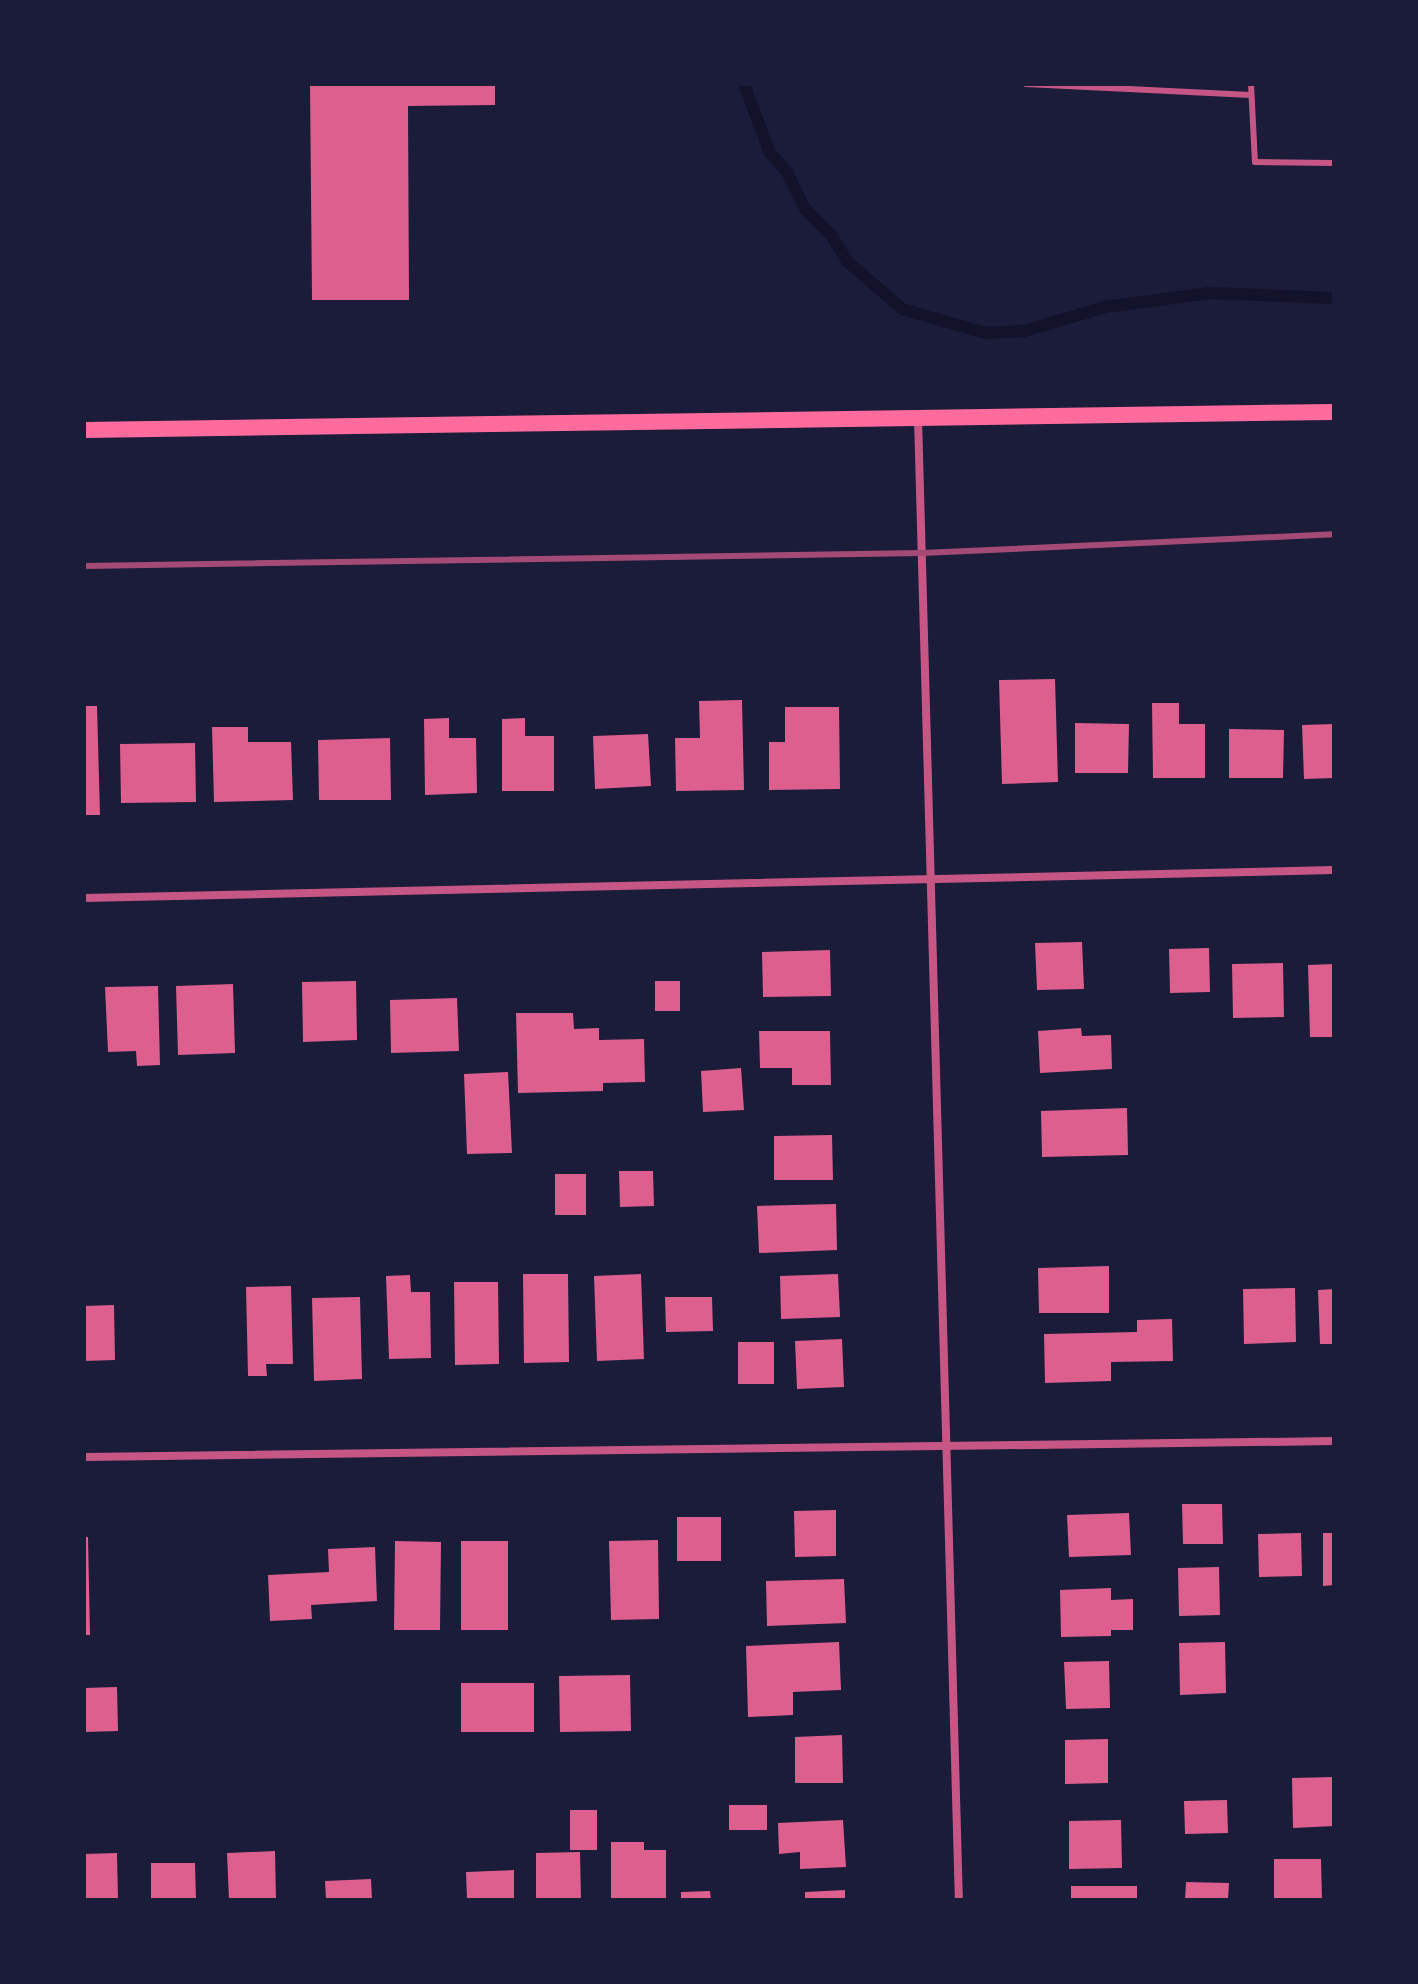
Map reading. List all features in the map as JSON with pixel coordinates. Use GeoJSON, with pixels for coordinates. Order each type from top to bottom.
{"type":"FeatureCollection","features":[{"type":"Feature","properties":{"kind":"main road"},"geometry":{"type":"LineString","coordinates":[[84,430],[1334,412]]}},
{"type":"Feature","properties":{"kind":"street"},"geometry":{"type":"LineString","coordinates":[[918,418],[959,1900]]}},
{"type":"Feature","properties":{"kind":"street"},"geometry":{"type":"LineString","coordinates":[[84,898],[933,882],[1334,870]]}},
{"type":"Feature","properties":{"kind":"street"},"geometry":{"type":"LineString","coordinates":[[84,1457],[1334,1441]]}},
{"type":"Feature","properties":{"kind":"lane"},"geometry":{"type":"LineString","coordinates":[[1026,84],[1251,95]]}},
{"type":"Feature","properties":{"kind":"lane"},"geometry":{"type":"LineString","coordinates":[[1251,84],[1255,162],[1334,163]]}},
{"type":"Feature","properties":{"kind":"building"},"geometry":{"type":"Polygon","coordinates":[[[310,84],[495,84],[495,105],[408,106],[409,300],[312,300],[310,84]]]}},
{"type":"Feature","properties":{"kind":"building"},"geometry":{"type":"Polygon","coordinates":[[[1055,679],[1058,782],[1002,784],[999,680],[1055,679]]]}},
{"type":"Feature","properties":{"kind":"building"},"geometry":{"type":"Polygon","coordinates":[[[742,700],[744,790],[676,791],[675,738],[700,738],[699,701],[742,700]]]}},
{"type":"Feature","properties":{"kind":"building"},"geometry":{"type":"Polygon","coordinates":[[[1152,703],[1179,703],[1179,724],[1205,724],[1205,778],[1153,778],[1152,703]]]}},
{"type":"Feature","properties":{"kind":"building"},"geometry":{"type":"Polygon","coordinates":[[[84,706],[97,706],[100,815],[84,815],[84,706]]]}},
{"type":"Feature","properties":{"kind":"building"},"geometry":{"type":"Polygon","coordinates":[[[785,707],[839,707],[840,789],[769,790],[769,742],[785,742],[785,707]]]}},
{"type":"Feature","properties":{"kind":"building"},"geometry":{"type":"Polygon","coordinates":[[[449,718],[449,738],[476,738],[477,793],[425,795],[424,719],[449,718]]]}},
{"type":"Feature","properties":{"kind":"building"},"geometry":{"type":"Polygon","coordinates":[[[525,718],[525,736],[554,736],[554,791],[502,791],[502,719],[525,718]]]}},
{"type":"Feature","properties":{"kind":"building"},"geometry":{"type":"Polygon","coordinates":[[[1075,723],[1129,724],[1128,773],[1075,773],[1075,723]]]}},
{"type":"Feature","properties":{"kind":"building"},"geometry":{"type":"Polygon","coordinates":[[[1334,724],[1334,778],[1304,779],[1302,725],[1334,724]]]}},
{"type":"Feature","properties":{"kind":"building"},"geometry":{"type":"Polygon","coordinates":[[[212,727],[248,727],[248,742],[291,742],[293,800],[214,802],[212,727]]]}},
{"type":"Feature","properties":{"kind":"building"},"geometry":{"type":"Polygon","coordinates":[[[1229,729],[1284,730],[1283,778],[1229,778],[1229,729]]]}},
{"type":"Feature","properties":{"kind":"building"},"geometry":{"type":"Polygon","coordinates":[[[648,734],[651,786],[595,789],[593,736],[648,734]]]}},
{"type":"Feature","properties":{"kind":"building"},"geometry":{"type":"Polygon","coordinates":[[[390,738],[391,800],[319,800],[318,740],[390,738]]]}},
{"type":"Feature","properties":{"kind":"building"},"geometry":{"type":"Polygon","coordinates":[[[195,743],[196,802],[121,803],[120,744],[195,743]]]}},
{"type":"Feature","properties":{"kind":"building"},"geometry":{"type":"Polygon","coordinates":[[[1082,942],[1084,989],[1037,990],[1035,943],[1082,942]]]}},
{"type":"Feature","properties":{"kind":"building"},"geometry":{"type":"Polygon","coordinates":[[[1209,948],[1210,992],[1170,993],[1169,949],[1209,948]]]}},
{"type":"Feature","properties":{"kind":"building"},"geometry":{"type":"Polygon","coordinates":[[[830,950],[831,996],[763,997],[762,952],[830,950]]]}},
{"type":"Feature","properties":{"kind":"building"},"geometry":{"type":"Polygon","coordinates":[[[1283,963],[1284,1017],[1233,1018],[1232,964],[1283,963]]]}},
{"type":"Feature","properties":{"kind":"building"},"geometry":{"type":"Polygon","coordinates":[[[1334,964],[1334,1037],[1310,1037],[1308,965],[1334,964]]]}},
{"type":"Feature","properties":{"kind":"building"},"geometry":{"type":"Polygon","coordinates":[[[356,981],[357,1040],[303,1042],[302,982],[356,981]]]}},
{"type":"Feature","properties":{"kind":"building"},"geometry":{"type":"Polygon","coordinates":[[[655,981],[680,981],[680,1011],[655,1011],[655,981]]]}},
{"type":"Feature","properties":{"kind":"building"},"geometry":{"type":"Polygon","coordinates":[[[233,984],[235,1053],[178,1055],[176,986],[233,984]]]}},
{"type":"Feature","properties":{"kind":"building"},"geometry":{"type":"Polygon","coordinates":[[[158,986],[160,1065],[137,1066],[136,1051],[108,1052],[105,987],[158,986]]]}},
{"type":"Feature","properties":{"kind":"building"},"geometry":{"type":"Polygon","coordinates":[[[457,998],[459,1051],[391,1053],[390,1000],[457,998]]]}},
{"type":"Feature","properties":{"kind":"building"},"geometry":{"type":"Polygon","coordinates":[[[516,1013],[573,1013],[574,1029],[599,1028],[599,1040],[644,1039],[645,1082],[603,1083],[603,1091],[518,1093],[516,1013]]]}},
{"type":"Feature","properties":{"kind":"building"},"geometry":{"type":"Polygon","coordinates":[[[1081,1028],[1082,1036],[1111,1035],[1112,1069],[1040,1073],[1038,1031],[1081,1028]]]}},
{"type":"Feature","properties":{"kind":"building"},"geometry":{"type":"Polygon","coordinates":[[[759,1031],[830,1031],[831,1085],[792,1085],[792,1068],[760,1068],[759,1031]]]}},
{"type":"Feature","properties":{"kind":"building"},"geometry":{"type":"Polygon","coordinates":[[[741,1068],[744,1110],[703,1112],[701,1071],[741,1068]]]}},
{"type":"Feature","properties":{"kind":"building"},"geometry":{"type":"Polygon","coordinates":[[[508,1072],[512,1153],[467,1154],[464,1074],[508,1072]]]}},
{"type":"Feature","properties":{"kind":"building"},"geometry":{"type":"Polygon","coordinates":[[[1127,1108],[1128,1155],[1042,1157],[1041,1111],[1127,1108]]]}},
{"type":"Feature","properties":{"kind":"building"},"geometry":{"type":"Polygon","coordinates":[[[832,1135],[833,1180],[774,1180],[774,1136],[832,1135]]]}},
{"type":"Feature","properties":{"kind":"building"},"geometry":{"type":"Polygon","coordinates":[[[619,1171],[653,1171],[654,1206],[620,1207],[619,1171]]]}},
{"type":"Feature","properties":{"kind":"building"},"geometry":{"type":"Polygon","coordinates":[[[555,1174],[586,1174],[586,1215],[555,1215],[555,1174]]]}},
{"type":"Feature","properties":{"kind":"building"},"geometry":{"type":"Polygon","coordinates":[[[836,1204],[837,1250],[759,1253],[757,1206],[836,1204]]]}},
{"type":"Feature","properties":{"kind":"building"},"geometry":{"type":"Polygon","coordinates":[[[1109,1266],[1109,1313],[1039,1313],[1038,1268],[1109,1266]]]}},
{"type":"Feature","properties":{"kind":"building"},"geometry":{"type":"Polygon","coordinates":[[[523,1274],[568,1274],[569,1362],[524,1363],[523,1274]]]}},
{"type":"Feature","properties":{"kind":"building"},"geometry":{"type":"Polygon","coordinates":[[[641,1274],[644,1359],[597,1361],[594,1276],[641,1274]]]}},
{"type":"Feature","properties":{"kind":"building"},"geometry":{"type":"Polygon","coordinates":[[[838,1274],[840,1317],[781,1319],[780,1276],[838,1274]]]}},
{"type":"Feature","properties":{"kind":"building"},"geometry":{"type":"Polygon","coordinates":[[[410,1275],[411,1292],[430,1292],[431,1358],[389,1359],[386,1276],[410,1275]]]}},
{"type":"Feature","properties":{"kind":"building"},"geometry":{"type":"Polygon","coordinates":[[[454,1282],[498,1282],[499,1364],[455,1365],[454,1282]]]}},
{"type":"Feature","properties":{"kind":"building"},"geometry":{"type":"Polygon","coordinates":[[[291,1286],[293,1364],[266,1364],[267,1376],[248,1376],[246,1287],[291,1286]]]}},
{"type":"Feature","properties":{"kind":"building"},"geometry":{"type":"Polygon","coordinates":[[[1295,1288],[1296,1342],[1244,1344],[1243,1289],[1295,1288]]]}},
{"type":"Feature","properties":{"kind":"building"},"geometry":{"type":"Polygon","coordinates":[[[1334,1289],[1334,1344],[1320,1344],[1318,1290],[1334,1289]]]}},
{"type":"Feature","properties":{"kind":"building"},"geometry":{"type":"Polygon","coordinates":[[[360,1297],[362,1379],[314,1381],[312,1298],[360,1297]]]}},
{"type":"Feature","properties":{"kind":"building"},"geometry":{"type":"Polygon","coordinates":[[[665,1297],[712,1297],[713,1331],[666,1332],[665,1297]]]}},
{"type":"Feature","properties":{"kind":"building"},"geometry":{"type":"Polygon","coordinates":[[[114,1305],[115,1360],[84,1361],[84,1306],[114,1305]]]}},
{"type":"Feature","properties":{"kind":"building"},"geometry":{"type":"Polygon","coordinates":[[[1172,1319],[1173,1361],[1111,1362],[1111,1381],[1045,1383],[1044,1334],[1137,1332],[1137,1320],[1172,1319]]]}},
{"type":"Feature","properties":{"kind":"building"},"geometry":{"type":"Polygon","coordinates":[[[842,1339],[844,1387],[797,1389],[795,1341],[842,1339]]]}},
{"type":"Feature","properties":{"kind":"building"},"geometry":{"type":"Polygon","coordinates":[[[738,1342],[774,1342],[774,1384],[738,1384],[738,1342]]]}},
{"type":"Feature","properties":{"kind":"building"},"geometry":{"type":"Polygon","coordinates":[[[1182,1504],[1222,1504],[1223,1544],[1183,1544],[1182,1504]]]}},
{"type":"Feature","properties":{"kind":"building"},"geometry":{"type":"Polygon","coordinates":[[[836,1510],[836,1556],[795,1557],[794,1511],[836,1510]]]}},
{"type":"Feature","properties":{"kind":"building"},"geometry":{"type":"Polygon","coordinates":[[[1129,1513],[1131,1555],[1069,1557],[1067,1515],[1129,1513]]]}},
{"type":"Feature","properties":{"kind":"building"},"geometry":{"type":"Polygon","coordinates":[[[677,1517],[721,1517],[721,1561],[677,1561],[677,1517]]]}},
{"type":"Feature","properties":{"kind":"building"},"geometry":{"type":"Polygon","coordinates":[[[1301,1533],[1302,1576],[1259,1577],[1258,1534],[1301,1533]]]}},
{"type":"Feature","properties":{"kind":"building"},"geometry":{"type":"Polygon","coordinates":[[[1323,1533],[1334,1533],[1334,1585],[1323,1586],[1323,1533]]]}},
{"type":"Feature","properties":{"kind":"building"},"geometry":{"type":"Polygon","coordinates":[[[84,1537],[88,1537],[90,1635],[84,1635],[84,1537]]]}},
{"type":"Feature","properties":{"kind":"building"},"geometry":{"type":"Polygon","coordinates":[[[658,1540],[659,1619],[611,1620],[609,1541],[658,1540]]]}},
{"type":"Feature","properties":{"kind":"building"},"geometry":{"type":"Polygon","coordinates":[[[395,1541],[441,1542],[440,1630],[394,1630],[395,1541]]]}},
{"type":"Feature","properties":{"kind":"building"},"geometry":{"type":"Polygon","coordinates":[[[461,1541],[508,1541],[508,1630],[461,1630],[461,1541]]]}},
{"type":"Feature","properties":{"kind":"building"},"geometry":{"type":"Polygon","coordinates":[[[375,1547],[377,1601],[311,1605],[312,1619],[270,1621],[268,1575],[329,1572],[328,1549],[375,1547]]]}},
{"type":"Feature","properties":{"kind":"building"},"geometry":{"type":"Polygon","coordinates":[[[1219,1567],[1220,1615],[1179,1616],[1178,1568],[1219,1567]]]}},
{"type":"Feature","properties":{"kind":"building"},"geometry":{"type":"Polygon","coordinates":[[[844,1579],[846,1623],[767,1626],[766,1581],[844,1579]]]}},
{"type":"Feature","properties":{"kind":"building"},"geometry":{"type":"Polygon","coordinates":[[[1111,1588],[1111,1600],[1133,1599],[1133,1630],[1111,1630],[1111,1636],[1061,1637],[1060,1590],[1111,1588]]]}},
{"type":"Feature","properties":{"kind":"building"},"geometry":{"type":"Polygon","coordinates":[[[839,1642],[841,1690],[793,1692],[793,1715],[748,1717],[746,1646],[839,1642]]]}},
{"type":"Feature","properties":{"kind":"building"},"geometry":{"type":"Polygon","coordinates":[[[1225,1642],[1226,1693],[1180,1695],[1179,1643],[1225,1642]]]}},
{"type":"Feature","properties":{"kind":"building"},"geometry":{"type":"Polygon","coordinates":[[[1109,1661],[1110,1708],[1066,1709],[1064,1662],[1109,1661]]]}},
{"type":"Feature","properties":{"kind":"building"},"geometry":{"type":"Polygon","coordinates":[[[630,1675],[631,1731],[560,1732],[559,1676],[630,1675]]]}},
{"type":"Feature","properties":{"kind":"building"},"geometry":{"type":"Polygon","coordinates":[[[461,1683],[534,1683],[534,1732],[461,1732],[461,1683]]]}},
{"type":"Feature","properties":{"kind":"building"},"geometry":{"type":"Polygon","coordinates":[[[117,1687],[118,1731],[84,1732],[84,1688],[117,1687]]]}},
{"type":"Feature","properties":{"kind":"building"},"geometry":{"type":"Polygon","coordinates":[[[842,1735],[843,1783],[795,1783],[795,1737],[842,1735]]]}},
{"type":"Feature","properties":{"kind":"building"},"geometry":{"type":"Polygon","coordinates":[[[1108,1739],[1108,1783],[1065,1784],[1065,1740],[1108,1739]]]}},
{"type":"Feature","properties":{"kind":"building"},"geometry":{"type":"Polygon","coordinates":[[[1334,1777],[1334,1826],[1293,1828],[1292,1778],[1334,1777]]]}},
{"type":"Feature","properties":{"kind":"building"},"geometry":{"type":"Polygon","coordinates":[[[1227,1800],[1228,1833],[1185,1834],[1184,1801],[1227,1800]]]}},
{"type":"Feature","properties":{"kind":"building"},"geometry":{"type":"Polygon","coordinates":[[[729,1805],[767,1805],[767,1830],[729,1830],[729,1805]]]}},
{"type":"Feature","properties":{"kind":"building"},"geometry":{"type":"Polygon","coordinates":[[[570,1810],[597,1810],[597,1850],[570,1850],[570,1810]]]}},
{"type":"Feature","properties":{"kind":"building"},"geometry":{"type":"Polygon","coordinates":[[[843,1820],[846,1867],[800,1869],[800,1852],[779,1854],[778,1823],[843,1820]]]}},
{"type":"Feature","properties":{"kind":"building"},"geometry":{"type":"Polygon","coordinates":[[[1121,1820],[1122,1868],[1069,1869],[1069,1821],[1121,1820]]]}},
{"type":"Feature","properties":{"kind":"building"},"geometry":{"type":"Polygon","coordinates":[[[611,1842],[644,1842],[644,1850],[666,1850],[666,1900],[611,1900],[611,1842]]]}},
{"type":"Feature","properties":{"kind":"building"},"geometry":{"type":"Polygon","coordinates":[[[275,1851],[276,1900],[229,1900],[227,1853],[275,1851]]]}},
{"type":"Feature","properties":{"kind":"building"},"geometry":{"type":"Polygon","coordinates":[[[580,1852],[581,1900],[536,1900],[536,1853],[580,1852]]]}},
{"type":"Feature","properties":{"kind":"building"},"geometry":{"type":"Polygon","coordinates":[[[117,1853],[118,1900],[84,1900],[84,1854],[117,1853]]]}},
{"type":"Feature","properties":{"kind":"building"},"geometry":{"type":"Polygon","coordinates":[[[1274,1859],[1321,1859],[1322,1900],[1274,1900],[1274,1859]]]}},
{"type":"Feature","properties":{"kind":"building"},"geometry":{"type":"Polygon","coordinates":[[[151,1863],[195,1863],[196,1900],[151,1900],[151,1863]]]}},
{"type":"Feature","properties":{"kind":"building"},"geometry":{"type":"Polygon","coordinates":[[[514,1870],[514,1900],[467,1900],[466,1872],[514,1870]]]}},
{"type":"Feature","properties":{"kind":"building"},"geometry":{"type":"Polygon","coordinates":[[[371,1879],[372,1900],[326,1900],[325,1881],[371,1879]]]}},
{"type":"Feature","properties":{"kind":"building"},"geometry":{"type":"Polygon","coordinates":[[[1186,1882],[1229,1883],[1228,1900],[1185,1900],[1186,1882]]]}},
{"type":"Feature","properties":{"kind":"building"},"geometry":{"type":"Polygon","coordinates":[[[1071,1886],[1137,1886],[1137,1900],[1071,1900],[1071,1886]]]}},
{"type":"Feature","properties":{"kind":"building"},"geometry":{"type":"Polygon","coordinates":[[[845,1890],[845,1900],[805,1900],[805,1892],[845,1890]]]}},
{"type":"Feature","properties":{"kind":"building"},"geometry":{"type":"Polygon","coordinates":[[[710,1891],[711,1900],[681,1900],[681,1892],[710,1891]]]}},
{"type":"Feature","properties":{"kind":"waterway"},"geometry":{"type":"LineString","coordinates":[[744,84],[770,153],[787,172],[805,209],[831,235],[847,261],[902,309],[985,333],[1024,331],[1105,307],[1210,293],[1334,298]]}},
{"type":"Feature","properties":{"kind":"railway"},"geometry":{"type":"LineString","coordinates":[[84,566],[922,553],[1334,534]]}}]}
